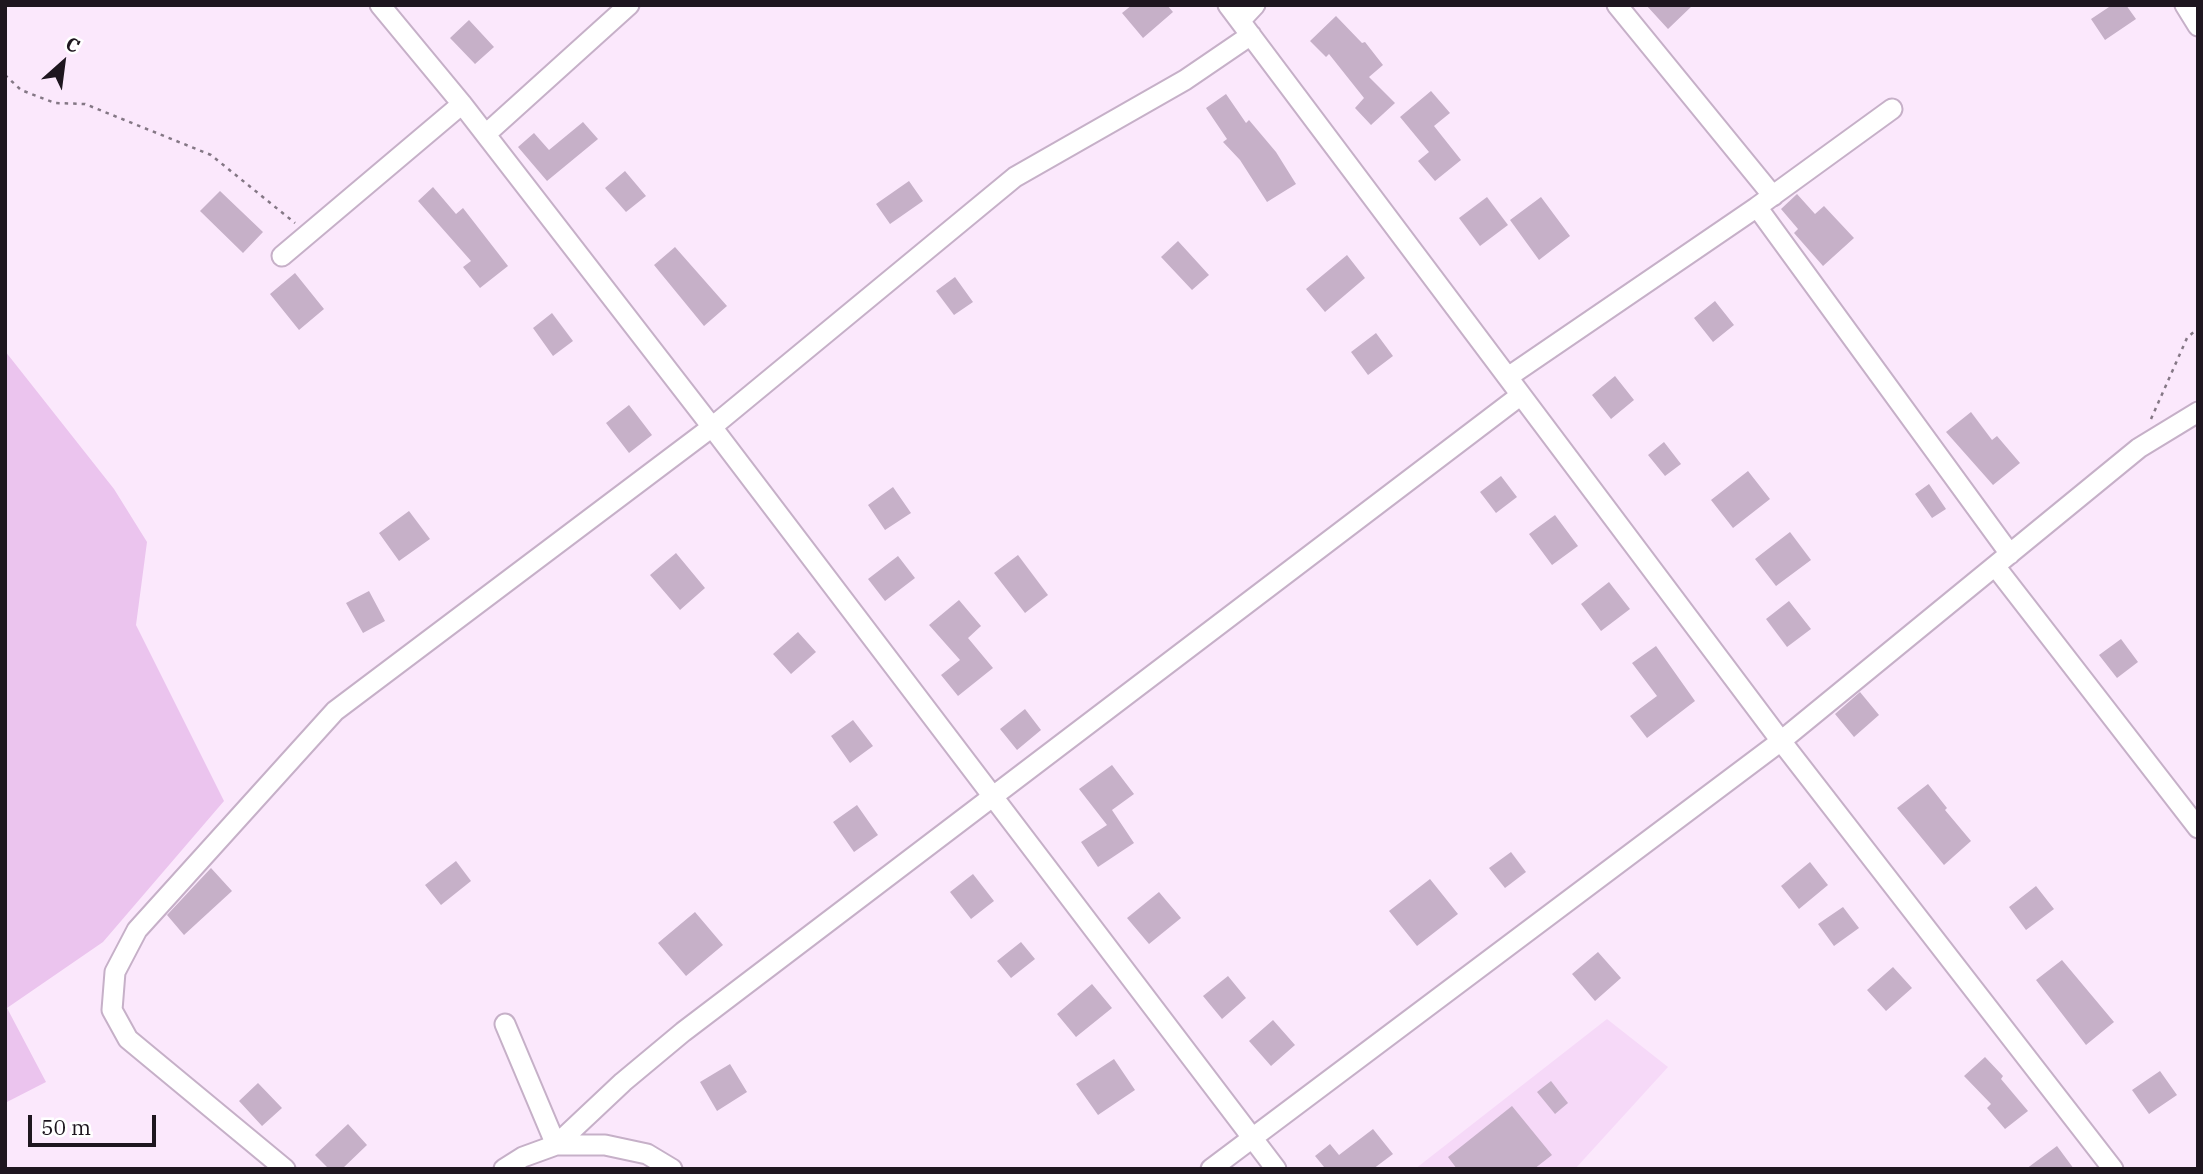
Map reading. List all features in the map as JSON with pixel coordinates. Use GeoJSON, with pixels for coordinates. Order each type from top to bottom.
{"type":"FeatureCollection","features":[{"type":"Feature","properties":{"kind":"street"},"geometry":{"type":"LineString","coordinates":[[380,5],[463,104],[712,427],[1276,1169]]}},
{"type":"Feature","properties":{"kind":"street"},"geometry":{"type":"LineString","coordinates":[[486,134],[629,5]]}},
{"type":"Feature","properties":{"kind":"street"},"geometry":{"type":"LineString","coordinates":[[1228,5],[1781,741],[2113,1169]]}},
{"type":"Feature","properties":{"kind":"street"},"geometry":{"type":"LineString","coordinates":[[285,1169],[128,1039],[112,1010],[115,972],[137,930],[335,711],[712,427],[1015,177],[1185,80],[1245,28],[1255,5]]}},
{"type":"Feature","properties":{"kind":"street"},"geometry":{"type":"LineString","coordinates":[[1617,5],[1765,202],[2002,560],[2198,828]]}},
{"type":"Feature","properties":{"kind":"street"},"geometry":{"type":"LineString","coordinates":[[2185,5],[2198,26]]}},
{"type":"Feature","properties":{"kind":"street"},"geometry":{"type":"LineString","coordinates":[[282,256],[463,104]]}},
{"type":"Feature","properties":{"kind":"street"},"geometry":{"type":"LineString","coordinates":[[1508,377],[1765,202],[1892,109]]}},
{"type":"Feature","properties":{"kind":"street"},"geometry":{"type":"LineString","coordinates":[[556,1145],[623,1082],[683,1032],[912,855],[994,798],[1521,395]]}},
{"type":"Feature","properties":{"kind":"street"},"geometry":{"type":"LineString","coordinates":[[1211,1169],[1781,741],[2139,448],[2198,412]]}},
{"type":"Feature","properties":{"kind":"street"},"geometry":{"type":"LineString","coordinates":[[505,1024],[556,1145]]}},
{"type":"Feature","properties":{"kind":"street"},"geometry":{"type":"LineString","coordinates":[[504,1169],[523,1157],[556,1145],[605,1145],[647,1154],[672,1169]]}},
{"type":"Feature","properties":{"kind":"path"},"geometry":{"type":"LineString","coordinates":[[5,75],[21,90],[55,103],[85,104],[211,155],[309,234]]}},
{"type":"Feature","properties":{"kind":"path"},"geometry":{"type":"LineString","coordinates":[[2139,448],[2187,338],[2198,328]]}},
{"type":"Feature","properties":{"kind":"shaded area"},"geometry":{"type":"Polygon","coordinates":[[[5,351],[114,489],[147,542],[136,625],[224,801],[103,942],[7,1008],[46,1082],[5,1103],[5,351]]]}},
{"type":"Feature","properties":{"kind":"shaded area"},"geometry":{"type":"Polygon","coordinates":[[[1607,1019],[1668,1067],[1575,1169],[1415,1169],[1607,1019]]]}},
{"type":"Feature","properties":{"kind":"building"},"geometry":{"type":"Polygon","coordinates":[[[1132,5],[1167,5],[1173,12],[1143,38],[1122,13],[1132,5]]]}},
{"type":"Feature","properties":{"kind":"building"},"geometry":{"type":"Polygon","coordinates":[[[1646,5],[1693,5],[1668,29],[1646,5]]]}},
{"type":"Feature","properties":{"kind":"building"},"geometry":{"type":"Polygon","coordinates":[[[2112,5],[2126,5],[2136,19],[2105,40],[2091,19],[2112,5]]]}},
{"type":"Feature","properties":{"kind":"building"},"geometry":{"type":"Polygon","coordinates":[[[1336,16],[1362,43],[1365,42],[1383,65],[1369,77],[1395,103],[1371,125],[1355,108],[1364,98],[1329,54],[1326,57],[1310,41],[1336,16]]]}},
{"type":"Feature","properties":{"kind":"building"},"geometry":{"type":"Polygon","coordinates":[[[469,20],[494,47],[475,64],[450,38],[469,20]]]}},
{"type":"Feature","properties":{"kind":"building"},"geometry":{"type":"Polygon","coordinates":[[[1431,91],[1450,113],[1434,126],[1461,160],[1435,181],[1418,161],[1429,152],[1400,117],[1431,91]]]}},
{"type":"Feature","properties":{"kind":"building"},"geometry":{"type":"Polygon","coordinates":[[[1226,94],[1246,123],[1249,120],[1276,152],[1296,184],[1267,202],[1240,160],[1223,142],[1227,139],[1206,108],[1226,94]]]}},
{"type":"Feature","properties":{"kind":"building"},"geometry":{"type":"Polygon","coordinates":[[[583,122],[598,139],[547,181],[518,147],[534,133],[549,150],[583,122]]]}},
{"type":"Feature","properties":{"kind":"building"},"geometry":{"type":"Polygon","coordinates":[[[625,171],[646,196],[626,212],[605,188],[625,171]]]}},
{"type":"Feature","properties":{"kind":"building"},"geometry":{"type":"Polygon","coordinates":[[[909,181],[923,201],[890,224],[876,204],[909,181]]]}},
{"type":"Feature","properties":{"kind":"building"},"geometry":{"type":"Polygon","coordinates":[[[433,187],[456,214],[463,208],[508,266],[480,288],[463,267],[471,261],[418,201],[433,187]]]}},
{"type":"Feature","properties":{"kind":"building"},"geometry":{"type":"Polygon","coordinates":[[[220,191],[263,232],[243,253],[200,211],[220,191]]]}},
{"type":"Feature","properties":{"kind":"building"},"geometry":{"type":"Polygon","coordinates":[[[1797,194],[1815,214],[1824,206],[1854,238],[1823,266],[1794,233],[1798,229],[1781,209],[1797,194]]]}},
{"type":"Feature","properties":{"kind":"building"},"geometry":{"type":"Polygon","coordinates":[[[1487,197],[1508,225],[1480,246],[1459,218],[1487,197]]]}},
{"type":"Feature","properties":{"kind":"building"},"geometry":{"type":"Polygon","coordinates":[[[1541,197],[1570,236],[1539,260],[1510,220],[1541,197]]]}},
{"type":"Feature","properties":{"kind":"building"},"geometry":{"type":"Polygon","coordinates":[[[1178,241],[1209,275],[1192,290],[1161,257],[1178,241]]]}},
{"type":"Feature","properties":{"kind":"building"},"geometry":{"type":"Polygon","coordinates":[[[675,247],[727,306],[704,326],[654,265],[675,247]]]}},
{"type":"Feature","properties":{"kind":"building"},"geometry":{"type":"Polygon","coordinates":[[[1347,255],[1365,278],[1325,312],[1306,289],[1347,255]]]}},
{"type":"Feature","properties":{"kind":"building"},"geometry":{"type":"Polygon","coordinates":[[[295,273],[324,309],[299,330],[270,294],[295,273]]]}},
{"type":"Feature","properties":{"kind":"building"},"geometry":{"type":"Polygon","coordinates":[[[955,277],[973,302],[954,315],[936,291],[955,277]]]}},
{"type":"Feature","properties":{"kind":"building"},"geometry":{"type":"Polygon","coordinates":[[[1715,301],[1734,325],[1713,342],[1694,318],[1715,301]]]}},
{"type":"Feature","properties":{"kind":"building"},"geometry":{"type":"Polygon","coordinates":[[[552,313],[573,341],[553,356],[533,328],[552,313]]]}},
{"type":"Feature","properties":{"kind":"building"},"geometry":{"type":"Polygon","coordinates":[[[1376,333],[1393,356],[1368,375],[1351,352],[1376,333]]]}},
{"type":"Feature","properties":{"kind":"building"},"geometry":{"type":"Polygon","coordinates":[[[1615,376],[1634,400],[1611,419],[1592,395],[1615,376]]]}},
{"type":"Feature","properties":{"kind":"building"},"geometry":{"type":"Polygon","coordinates":[[[629,405],[652,435],[629,453],[606,423],[629,405]]]}},
{"type":"Feature","properties":{"kind":"building"},"geometry":{"type":"Polygon","coordinates":[[[1971,412],[1992,440],[1997,436],[2020,463],[1993,485],[1946,432],[1971,412]]]}},
{"type":"Feature","properties":{"kind":"building"},"geometry":{"type":"Polygon","coordinates":[[[1664,442],[1681,464],[1665,476],[1648,455],[1664,442]]]}},
{"type":"Feature","properties":{"kind":"building"},"geometry":{"type":"Polygon","coordinates":[[[1748,471],[1770,499],[1733,528],[1711,500],[1748,471]]]}},
{"type":"Feature","properties":{"kind":"building"},"geometry":{"type":"Polygon","coordinates":[[[1501,476],[1517,497],[1496,513],[1480,492],[1501,476]]]}},
{"type":"Feature","properties":{"kind":"building"},"geometry":{"type":"Polygon","coordinates":[[[1929,484],[1946,509],[1932,518],[1915,494],[1929,484]]]}},
{"type":"Feature","properties":{"kind":"building"},"geometry":{"type":"Polygon","coordinates":[[[893,487],[911,513],[885,530],[868,505],[893,487]]]}},
{"type":"Feature","properties":{"kind":"building"},"geometry":{"type":"Polygon","coordinates":[[[409,511],[430,539],[399,561],[379,533],[409,511]]]}},
{"type":"Feature","properties":{"kind":"building"},"geometry":{"type":"Polygon","coordinates":[[[1555,515],[1578,546],[1552,565],[1529,534],[1555,515]]]}},
{"type":"Feature","properties":{"kind":"building"},"geometry":{"type":"Polygon","coordinates":[[[1790,532],[1811,560],[1776,586],[1755,559],[1790,532]]]}},
{"type":"Feature","properties":{"kind":"building"},"geometry":{"type":"Polygon","coordinates":[[[676,553],[705,588],[680,610],[650,575],[676,553]]]}},
{"type":"Feature","properties":{"kind":"building"},"geometry":{"type":"Polygon","coordinates":[[[1018,555],[1048,595],[1025,613],[994,573],[1018,555]]]}},
{"type":"Feature","properties":{"kind":"building"},"geometry":{"type":"Polygon","coordinates":[[[898,556],[915,578],[885,601],[868,579],[898,556]]]}},
{"type":"Feature","properties":{"kind":"building"},"geometry":{"type":"Polygon","coordinates":[[[1609,582],[1630,609],[1601,631],[1581,604],[1609,582]]]}},
{"type":"Feature","properties":{"kind":"building"},"geometry":{"type":"Polygon","coordinates":[[[369,591],[385,621],[363,633],[346,603],[369,591]]]}},
{"type":"Feature","properties":{"kind":"building"},"geometry":{"type":"Polygon","coordinates":[[[959,600],[981,626],[968,638],[993,668],[958,696],[941,675],[960,660],[929,625],[959,600]]]}},
{"type":"Feature","properties":{"kind":"building"},"geometry":{"type":"Polygon","coordinates":[[[1789,601],[1811,629],[1787,647],[1766,619],[1789,601]]]}},
{"type":"Feature","properties":{"kind":"building"},"geometry":{"type":"Polygon","coordinates":[[[798,632],[816,652],[791,674],[773,654],[798,632]]]}},
{"type":"Feature","properties":{"kind":"building"},"geometry":{"type":"Polygon","coordinates":[[[2121,639],[2138,662],[2117,678],[2099,655],[2121,639]]]}},
{"type":"Feature","properties":{"kind":"building"},"geometry":{"type":"Polygon","coordinates":[[[1656,646],[1695,701],[1647,738],[1630,716],[1657,696],[1632,663],[1656,646]]]}},
{"type":"Feature","properties":{"kind":"building"},"geometry":{"type":"Polygon","coordinates":[[[1860,692],[1879,715],[1854,737],[1835,714],[1860,692]]]}},
{"type":"Feature","properties":{"kind":"building"},"geometry":{"type":"Polygon","coordinates":[[[1025,709],[1041,730],[1017,750],[1000,729],[1025,709]]]}},
{"type":"Feature","properties":{"kind":"building"},"geometry":{"type":"Polygon","coordinates":[[[853,720],[873,746],[850,763],[831,736],[853,720]]]}},
{"type":"Feature","properties":{"kind":"building"},"geometry":{"type":"Polygon","coordinates":[[[1112,765],[1134,794],[1112,810],[1134,843],[1098,867],[1081,842],[1107,825],[1079,789],[1112,765]]]}},
{"type":"Feature","properties":{"kind":"building"},"geometry":{"type":"Polygon","coordinates":[[[1928,784],[1971,841],[1944,865],[1897,808],[1928,784]]]}},
{"type":"Feature","properties":{"kind":"building"},"geometry":{"type":"Polygon","coordinates":[[[857,805],[878,835],[854,852],[833,822],[857,805]]]}},
{"type":"Feature","properties":{"kind":"building"},"geometry":{"type":"Polygon","coordinates":[[[1511,852],[1526,872],[1505,888],[1489,868],[1511,852]]]}},
{"type":"Feature","properties":{"kind":"building"},"geometry":{"type":"Polygon","coordinates":[[[456,861],[471,881],[441,905],[425,885],[456,861]]]}},
{"type":"Feature","properties":{"kind":"building"},"geometry":{"type":"Polygon","coordinates":[[[1810,862],[1828,885],[1799,909],[1781,886],[1810,862]]]}},
{"type":"Feature","properties":{"kind":"building"},"geometry":{"type":"Polygon","coordinates":[[[211,868],[232,891],[184,935],[167,915],[211,868]]]}},
{"type":"Feature","properties":{"kind":"building"},"geometry":{"type":"Polygon","coordinates":[[[973,874],[994,901],[971,919],[950,892],[973,874]]]}},
{"type":"Feature","properties":{"kind":"building"},"geometry":{"type":"Polygon","coordinates":[[[1430,879],[1458,914],[1417,946],[1389,911],[1430,879]]]}},
{"type":"Feature","properties":{"kind":"building"},"geometry":{"type":"Polygon","coordinates":[[[2036,886],[2054,909],[2026,930],[2009,907],[2036,886]]]}},
{"type":"Feature","properties":{"kind":"building"},"geometry":{"type":"Polygon","coordinates":[[[1159,892],[1181,918],[1149,944],[1127,918],[1159,892]]]}},
{"type":"Feature","properties":{"kind":"building"},"geometry":{"type":"Polygon","coordinates":[[[1843,907],[1859,928],[1834,946],[1818,924],[1843,907]]]}},
{"type":"Feature","properties":{"kind":"building"},"geometry":{"type":"Polygon","coordinates":[[[695,912],[723,945],[686,976],[658,943],[695,912]]]}},
{"type":"Feature","properties":{"kind":"building"},"geometry":{"type":"Polygon","coordinates":[[[1021,942],[1035,959],[1011,978],[997,961],[1021,942]]]}},
{"type":"Feature","properties":{"kind":"building"},"geometry":{"type":"Polygon","coordinates":[[[1598,952],[1621,978],[1595,1001],[1572,974],[1598,952]]]}},
{"type":"Feature","properties":{"kind":"building"},"geometry":{"type":"Polygon","coordinates":[[[2062,960],[2114,1022],[2086,1045],[2036,980],[2062,960]]]}},
{"type":"Feature","properties":{"kind":"building"},"geometry":{"type":"Polygon","coordinates":[[[1893,967],[1912,988],[1886,1011],[1867,990],[1893,967]]]}},
{"type":"Feature","properties":{"kind":"building"},"geometry":{"type":"Polygon","coordinates":[[[1228,976],[1246,998],[1222,1019],[1203,996],[1228,976]]]}},
{"type":"Feature","properties":{"kind":"building"},"geometry":{"type":"Polygon","coordinates":[[[1092,984],[1112,1008],[1076,1037],[1057,1014],[1092,984]]]}},
{"type":"Feature","properties":{"kind":"building"},"geometry":{"type":"Polygon","coordinates":[[[1273,1020],[1295,1045],[1271,1066],[1249,1041],[1273,1020]]]}},
{"type":"Feature","properties":{"kind":"building"},"geometry":{"type":"Polygon","coordinates":[[[1985,1057],[2003,1076],[2001,1079],[2028,1111],[2005,1129],[1987,1108],[1991,1104],[1964,1076],[1985,1057]]]}},
{"type":"Feature","properties":{"kind":"building"},"geometry":{"type":"Polygon","coordinates":[[[1114,1059],[1135,1090],[1098,1115],[1076,1084],[1114,1059]]]}},
{"type":"Feature","properties":{"kind":"building"},"geometry":{"type":"Polygon","coordinates":[[[730,1064],[747,1092],[717,1111],[700,1082],[730,1064]]]}},
{"type":"Feature","properties":{"kind":"building"},"geometry":{"type":"Polygon","coordinates":[[[2160,1071],[2177,1095],[2149,1114],[2132,1090],[2160,1071]]]}},
{"type":"Feature","properties":{"kind":"building"},"geometry":{"type":"Polygon","coordinates":[[[1551,1081],[1568,1103],[1555,1114],[1537,1092],[1551,1081]]]}},
{"type":"Feature","properties":{"kind":"building"},"geometry":{"type":"Polygon","coordinates":[[[258,1083],[282,1108],[262,1126],[239,1101],[258,1083]]]}},
{"type":"Feature","properties":{"kind":"building"},"geometry":{"type":"Polygon","coordinates":[[[1512,1106],[1552,1155],[1534,1169],[1457,1169],[1448,1157],[1512,1106]]]}},
{"type":"Feature","properties":{"kind":"building"},"geometry":{"type":"Polygon","coordinates":[[[348,1124],[367,1145],[342,1169],[329,1169],[315,1155],[348,1124]]]}},
{"type":"Feature","properties":{"kind":"building"},"geometry":{"type":"Polygon","coordinates":[[[1373,1129],[1393,1154],[1373,1169],[1322,1169],[1324,1167],[1315,1156],[1330,1144],[1339,1155],[1373,1129]]]}},
{"type":"Feature","properties":{"kind":"building"},"geometry":{"type":"Polygon","coordinates":[[[2057,1146],[2074,1169],[2026,1169],[2057,1146]]]}}]}
